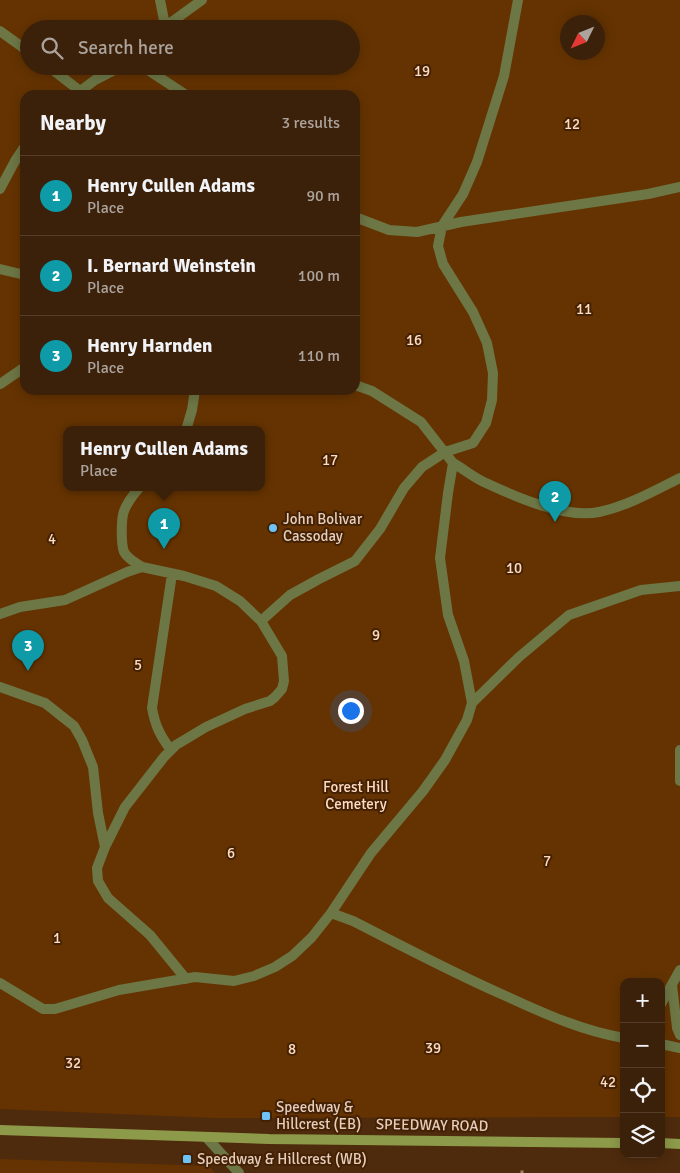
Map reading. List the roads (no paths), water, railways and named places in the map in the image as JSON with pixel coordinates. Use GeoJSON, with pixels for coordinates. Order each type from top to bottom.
{"type":"FeatureCollection","features":[{"type":"Feature","properties":{"kind":"main road","name":"SPEEDWAY ROAD"},"geometry":{"type":"LineString","coordinates":[[0,1130],[206,1137],[620,1143]]}},
{"type":"Feature","properties":{"kind":"main road"},"geometry":{"type":"LineString","coordinates":[[665,1143],[680,1144]]}},
{"type":"Feature","properties":{"kind":"street"},"geometry":{"type":"LineString","coordinates":[[160,0],[162,20]]}},
{"type":"Feature","properties":{"kind":"street"},"geometry":{"type":"LineString","coordinates":[[173,20],[202,0]]}},
{"type":"Feature","properties":{"kind":"street"},"geometry":{"type":"LineString","coordinates":[[261,621],[290,596],[355,561],[380,529],[404,488],[422,467],[445,452],[473,443],[486,423],[492,400],[493,372],[487,343],[473,312],[443,264],[438,246],[442,226],[463,194],[477,162],[504,76],[518,0]]}},
{"type":"Feature","properties":{"kind":"street"},"geometry":{"type":"LineString","coordinates":[[0,31],[20,45]]}},
{"type":"Feature","properties":{"kind":"street"},"geometry":{"type":"LineString","coordinates":[[58,75],[74,90]]}},
{"type":"Feature","properties":{"kind":"street"},"geometry":{"type":"LineString","coordinates":[[81,90],[105,75]]}},
{"type":"Feature","properties":{"kind":"street"},"geometry":{"type":"LineString","coordinates":[[156,75],[178,90]]}},
{"type":"Feature","properties":{"kind":"street"},"geometry":{"type":"LineString","coordinates":[[0,189],[20,154]]}},
{"type":"Feature","properties":{"kind":"street"},"geometry":{"type":"LineString","coordinates":[[360,219],[389,230],[417,232],[461,222],[648,194],[680,187]]}},
{"type":"Feature","properties":{"kind":"street"},"geometry":{"type":"LineString","coordinates":[[0,269],[20,274]]}},
{"type":"Feature","properties":{"kind":"street"},"geometry":{"type":"LineString","coordinates":[[0,384],[20,370]]}},
{"type":"Feature","properties":{"kind":"street"},"geometry":{"type":"LineString","coordinates":[[360,387],[372,391],[421,422],[453,463],[484,482],[548,507],[574,513],[598,512],[631,502],[680,478]]}},
{"type":"Feature","properties":{"kind":"street"},"geometry":{"type":"LineString","coordinates":[[187,426],[192,410],[194,395]]}},
{"type":"Feature","properties":{"kind":"street"},"geometry":{"type":"LineString","coordinates":[[0,983],[43,1009],[55,1010],[119,990],[186,979],[195,978],[234,982],[274,967],[312,937],[331,913],[371,853],[423,791],[444,760],[467,720],[472,703],[464,661],[448,615],[440,558],[453,463]]}},
{"type":"Feature","properties":{"kind":"street"},"geometry":{"type":"LineString","coordinates":[[137,491],[123,513],[122,539],[124,551],[130,560],[142,567],[216,586],[240,601],[261,621],[282,656],[284,681],[282,689],[270,700],[206,727],[171,750],[125,807],[97,868],[98,881],[108,898],[150,935],[186,979]]}},
{"type":"Feature","properties":{"kind":"street"},"geometry":{"type":"LineString","coordinates":[[0,614],[20,607],[65,600],[142,567]]}},
{"type":"Feature","properties":{"kind":"street"},"geometry":{"type":"LineString","coordinates":[[171,750],[160,736],[155,724],[152,708],[172,574]]}},
{"type":"Feature","properties":{"kind":"street"},"geometry":{"type":"LineString","coordinates":[[472,703],[519,657],[569,615],[641,590],[680,586]]}},
{"type":"Feature","properties":{"kind":"street"},"geometry":{"type":"LineString","coordinates":[[0,687],[45,704],[74,726],[93,767],[98,813],[105,847]]}},
{"type":"Feature","properties":{"kind":"street"},"geometry":{"type":"LineString","coordinates":[[680,750],[680,781]]}},
{"type":"Feature","properties":{"kind":"street"},"geometry":{"type":"LineString","coordinates":[[331,913],[353,921],[482,986],[545,1014],[603,1034],[620,1037]]}},
{"type":"Feature","properties":{"kind":"street"},"geometry":{"type":"LineString","coordinates":[[665,997],[680,970]]}},
{"type":"Feature","properties":{"kind":"street"},"geometry":{"type":"LineString","coordinates":[[672,985],[677,1028],[680,1035]]}},
{"type":"Feature","properties":{"kind":"street"},"geometry":{"type":"LineString","coordinates":[[665,1045],[680,1048]]}},
{"type":"Feature","properties":{"kind":"street"},"geometry":{"type":"LineString","coordinates":[[206,1137],[239,1173]]}},
{"type":"Feature","properties":{"kind":"place","name":"I. Bernard Weinstein"},"geometry":{"type":"Point","coordinates":[555,522]}},
{"type":"Feature","properties":{"kind":"place","name":"John Bolivar Cassoday"},"geometry":{"type":"Point","coordinates":[273,528]}},
{"type":"Feature","properties":{"kind":"place","name":"Henry Cullen Adams"},"geometry":{"type":"Point","coordinates":[164,549]}},
{"type":"Feature","properties":{"kind":"place","name":"Henry Harnden"},"geometry":{"type":"Point","coordinates":[28,671]}},
{"type":"Feature","properties":{"kind":"place","name":"Speedway & Hillcrest (EB)"},"geometry":{"type":"Point","coordinates":[266,1116]}},
{"type":"Feature","properties":{"kind":"place","name":"Speedway & Hillcrest (WB)"},"geometry":{"type":"Point","coordinates":[187,1159]}},
{"type":"Feature","properties":{"kind":"park label","name":"19"},"geometry":{"type":"Point","coordinates":[422,71]}},
{"type":"Feature","properties":{"kind":"park label","name":"12"},"geometry":{"type":"Point","coordinates":[572,124]}},
{"type":"Feature","properties":{"kind":"park label","name":"11"},"geometry":{"type":"Point","coordinates":[584,309]}},
{"type":"Feature","properties":{"kind":"park label","name":"16"},"geometry":{"type":"Point","coordinates":[414,340]}},
{"type":"Feature","properties":{"kind":"park label","name":"17"},"geometry":{"type":"Point","coordinates":[330,460]}},
{"type":"Feature","properties":{"kind":"park label","name":"4"},"geometry":{"type":"Point","coordinates":[52,539]}},
{"type":"Feature","properties":{"kind":"park label","name":"10"},"geometry":{"type":"Point","coordinates":[514,568]}},
{"type":"Feature","properties":{"kind":"park label","name":"9"},"geometry":{"type":"Point","coordinates":[376,635]}},
{"type":"Feature","properties":{"kind":"park label","name":"5"},"geometry":{"type":"Point","coordinates":[138,665]}},
{"type":"Feature","properties":{"kind":"park label","name":"Forest Hill Cemetery"},"geometry":{"type":"Point","coordinates":[356,796]}},
{"type":"Feature","properties":{"kind":"park label","name":"6"},"geometry":{"type":"Point","coordinates":[231,853]}},
{"type":"Feature","properties":{"kind":"park label","name":"7"},"geometry":{"type":"Point","coordinates":[547,861]}},
{"type":"Feature","properties":{"kind":"park label","name":"1"},"geometry":{"type":"Point","coordinates":[57,938]}},
{"type":"Feature","properties":{"kind":"park label","name":"39"},"geometry":{"type":"Point","coordinates":[433,1048]}},
{"type":"Feature","properties":{"kind":"park label","name":"8"},"geometry":{"type":"Point","coordinates":[292,1049]}},
{"type":"Feature","properties":{"kind":"park label","name":"32"},"geometry":{"type":"Point","coordinates":[73,1063]}},
{"type":"Feature","properties":{"kind":"park label","name":"42"},"geometry":{"type":"Point","coordinates":[608,1082]}}]}
